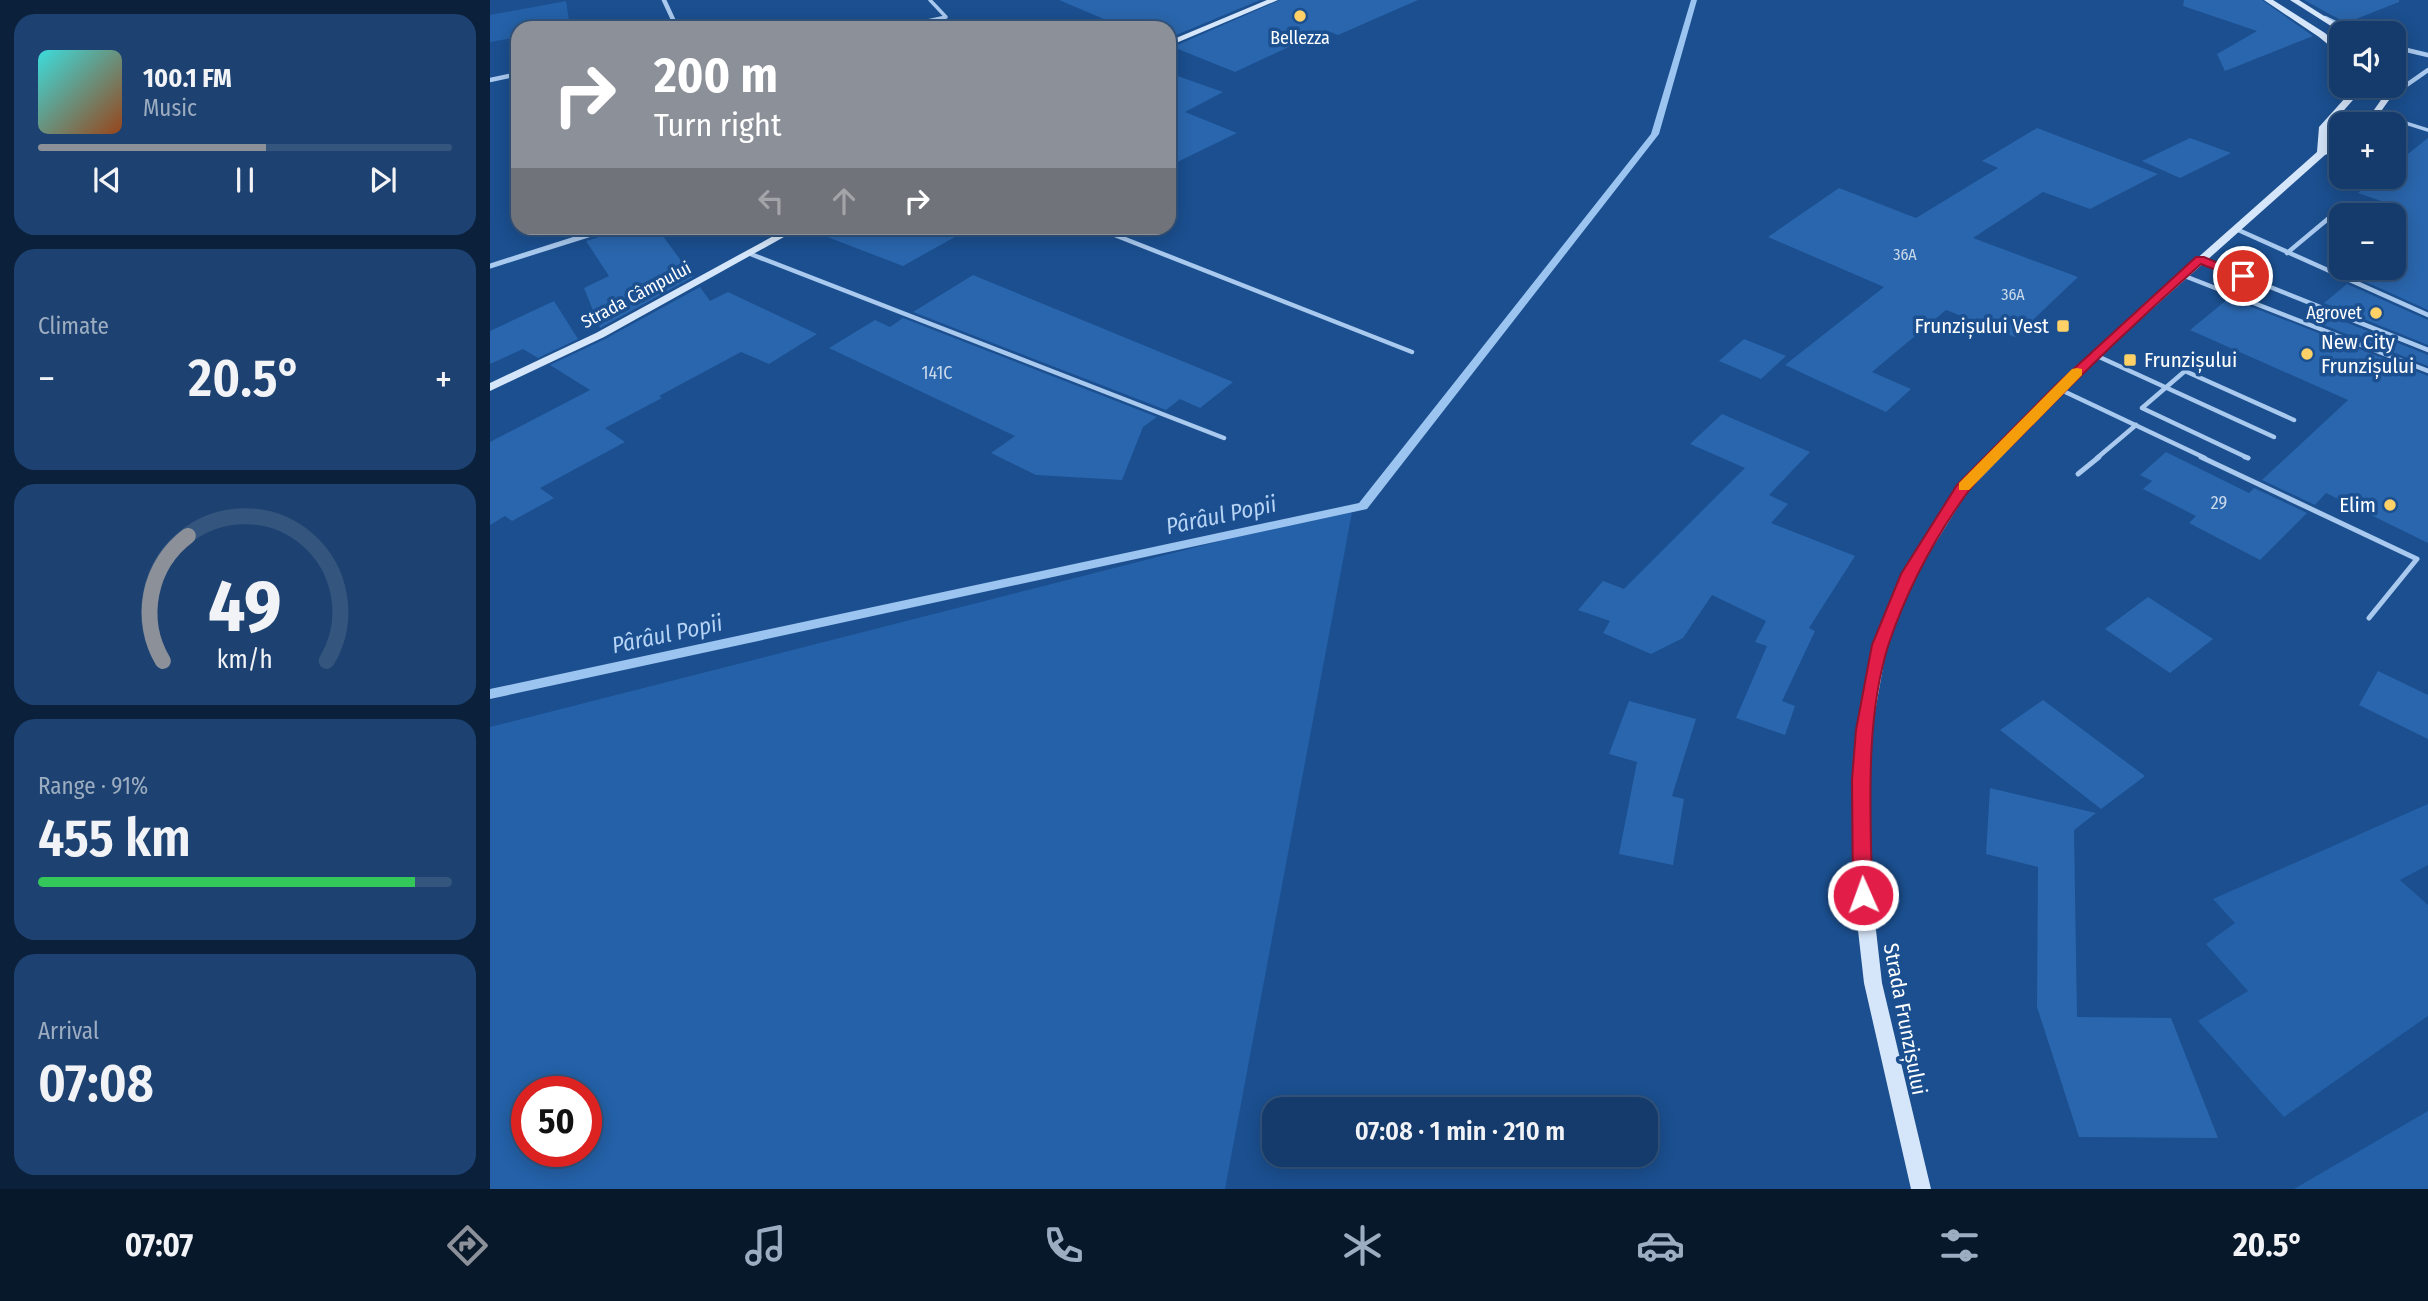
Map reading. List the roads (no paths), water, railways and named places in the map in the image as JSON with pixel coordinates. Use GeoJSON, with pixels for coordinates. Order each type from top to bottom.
{"type":"FeatureCollection","features":[{"type":"Feature","properties":{"kind":"main road"},"geometry":{"type":"LineString","coordinates":[[1176,41],[1274,0]]}},
{"type":"Feature","properties":{"kind":"main road"},"geometry":{"type":"LineString","coordinates":[[2268,0],[2329,42]]}},
{"type":"Feature","properties":{"kind":"main road"},"geometry":{"type":"LineString","coordinates":[[2294,0],[2329,21]]}},
{"type":"Feature","properties":{"kind":"main road"},"geometry":{"type":"LineString","coordinates":[[2322,153],[2323,127],[2350,98]]}},
{"type":"Feature","properties":{"kind":"main road"},"geometry":{"type":"LineString","coordinates":[[2378,112],[2385,100]]}},
{"type":"Feature","properties":{"kind":"main road","name":"Strada Frunzișului"},"geometry":{"type":"LineString","coordinates":[[1921,1189],[1873,983],[1863,895],[1860,835],[1864,730],[1880,645],[1909,574],[1962,488],[2059,388],[2182,275],[2322,153],[2329,150]]}},
{"type":"Feature","properties":{"kind":"main road","name":"Strada Câmpului"},"geometry":{"type":"LineString","coordinates":[[490,387],[600,335],[782,235]]}},
{"type":"Feature","properties":{"kind":"street"},"geometry":{"type":"LineString","coordinates":[[664,0],[674,21]]}},
{"type":"Feature","properties":{"kind":"street"},"geometry":{"type":"LineString","coordinates":[[2320,15],[2332,21]]}},
{"type":"Feature","properties":{"kind":"street"},"geometry":{"type":"LineString","coordinates":[[2406,50],[2428,55]]}},
{"type":"Feature","properties":{"kind":"street"},"geometry":{"type":"LineString","coordinates":[[2385,100],[2428,69]]}},
{"type":"Feature","properties":{"kind":"street"},"geometry":{"type":"LineString","coordinates":[[490,80],[511,76]]}},
{"type":"Feature","properties":{"kind":"street"},"geometry":{"type":"LineString","coordinates":[[490,266],[589,235]]}},
{"type":"Feature","properties":{"kind":"lane"},"geometry":{"type":"LineString","coordinates":[[927,21],[946,17],[930,0]]}},
{"type":"Feature","properties":{"kind":"lane"},"geometry":{"type":"LineString","coordinates":[[2406,123],[2428,130]]}},
{"type":"Feature","properties":{"kind":"lane"},"geometry":{"type":"LineString","coordinates":[[2287,253],[2329,218]]}},
{"type":"Feature","properties":{"kind":"lane"},"geometry":{"type":"LineString","coordinates":[[2236,229],[2428,315]]}},
{"type":"Feature","properties":{"kind":"lane"},"geometry":{"type":"LineString","coordinates":[[1115,235],[1412,352]]}},
{"type":"Feature","properties":{"kind":"lane"},"geometry":{"type":"LineString","coordinates":[[748,253],[1224,438]]}},
{"type":"Feature","properties":{"kind":"lane"},"geometry":{"type":"LineString","coordinates":[[2200,260],[2428,350]]}},
{"type":"Feature","properties":{"kind":"lane"},"geometry":{"type":"LineString","coordinates":[[2182,275],[2428,371]]}},
{"type":"Feature","properties":{"kind":"lane"},"geometry":{"type":"LineString","coordinates":[[2095,355],[2274,438]]}},
{"type":"Feature","properties":{"kind":"lane"},"geometry":{"type":"LineString","coordinates":[[2248,458],[2142,408],[2185,371],[2294,420]]}},
{"type":"Feature","properties":{"kind":"lane"},"geometry":{"type":"LineString","coordinates":[[2059,388],[2417,559],[2369,618]]}},
{"type":"Feature","properties":{"kind":"lane"},"geometry":{"type":"LineString","coordinates":[[2078,474],[2136,425]]}},
{"type":"Feature","properties":{"kind":"waterway","name":"Pârâul Popii"},"geometry":{"type":"LineString","coordinates":[[490,694],[1363,506],[1655,134],[1694,0]]}},
{"type":"Feature","properties":{"kind":"place","name":"Bellezza"},"geometry":{"type":"Point","coordinates":[1300,16]}},
{"type":"Feature","properties":{"kind":"place","name":"Agrovet"},"geometry":{"type":"Point","coordinates":[2376,313]}},
{"type":"Feature","properties":{"kind":"place","name":"Frunzișului Vest"},"geometry":{"type":"Point","coordinates":[2063,326]}},
{"type":"Feature","properties":{"kind":"place","name":"New City Frunzișului"},"geometry":{"type":"Point","coordinates":[2307,354]}},
{"type":"Feature","properties":{"kind":"place","name":"Frunzișului"},"geometry":{"type":"Point","coordinates":[2130,360]}},
{"type":"Feature","properties":{"kind":"place","name":"Elim"},"geometry":{"type":"Point","coordinates":[2390,505]}}]}
